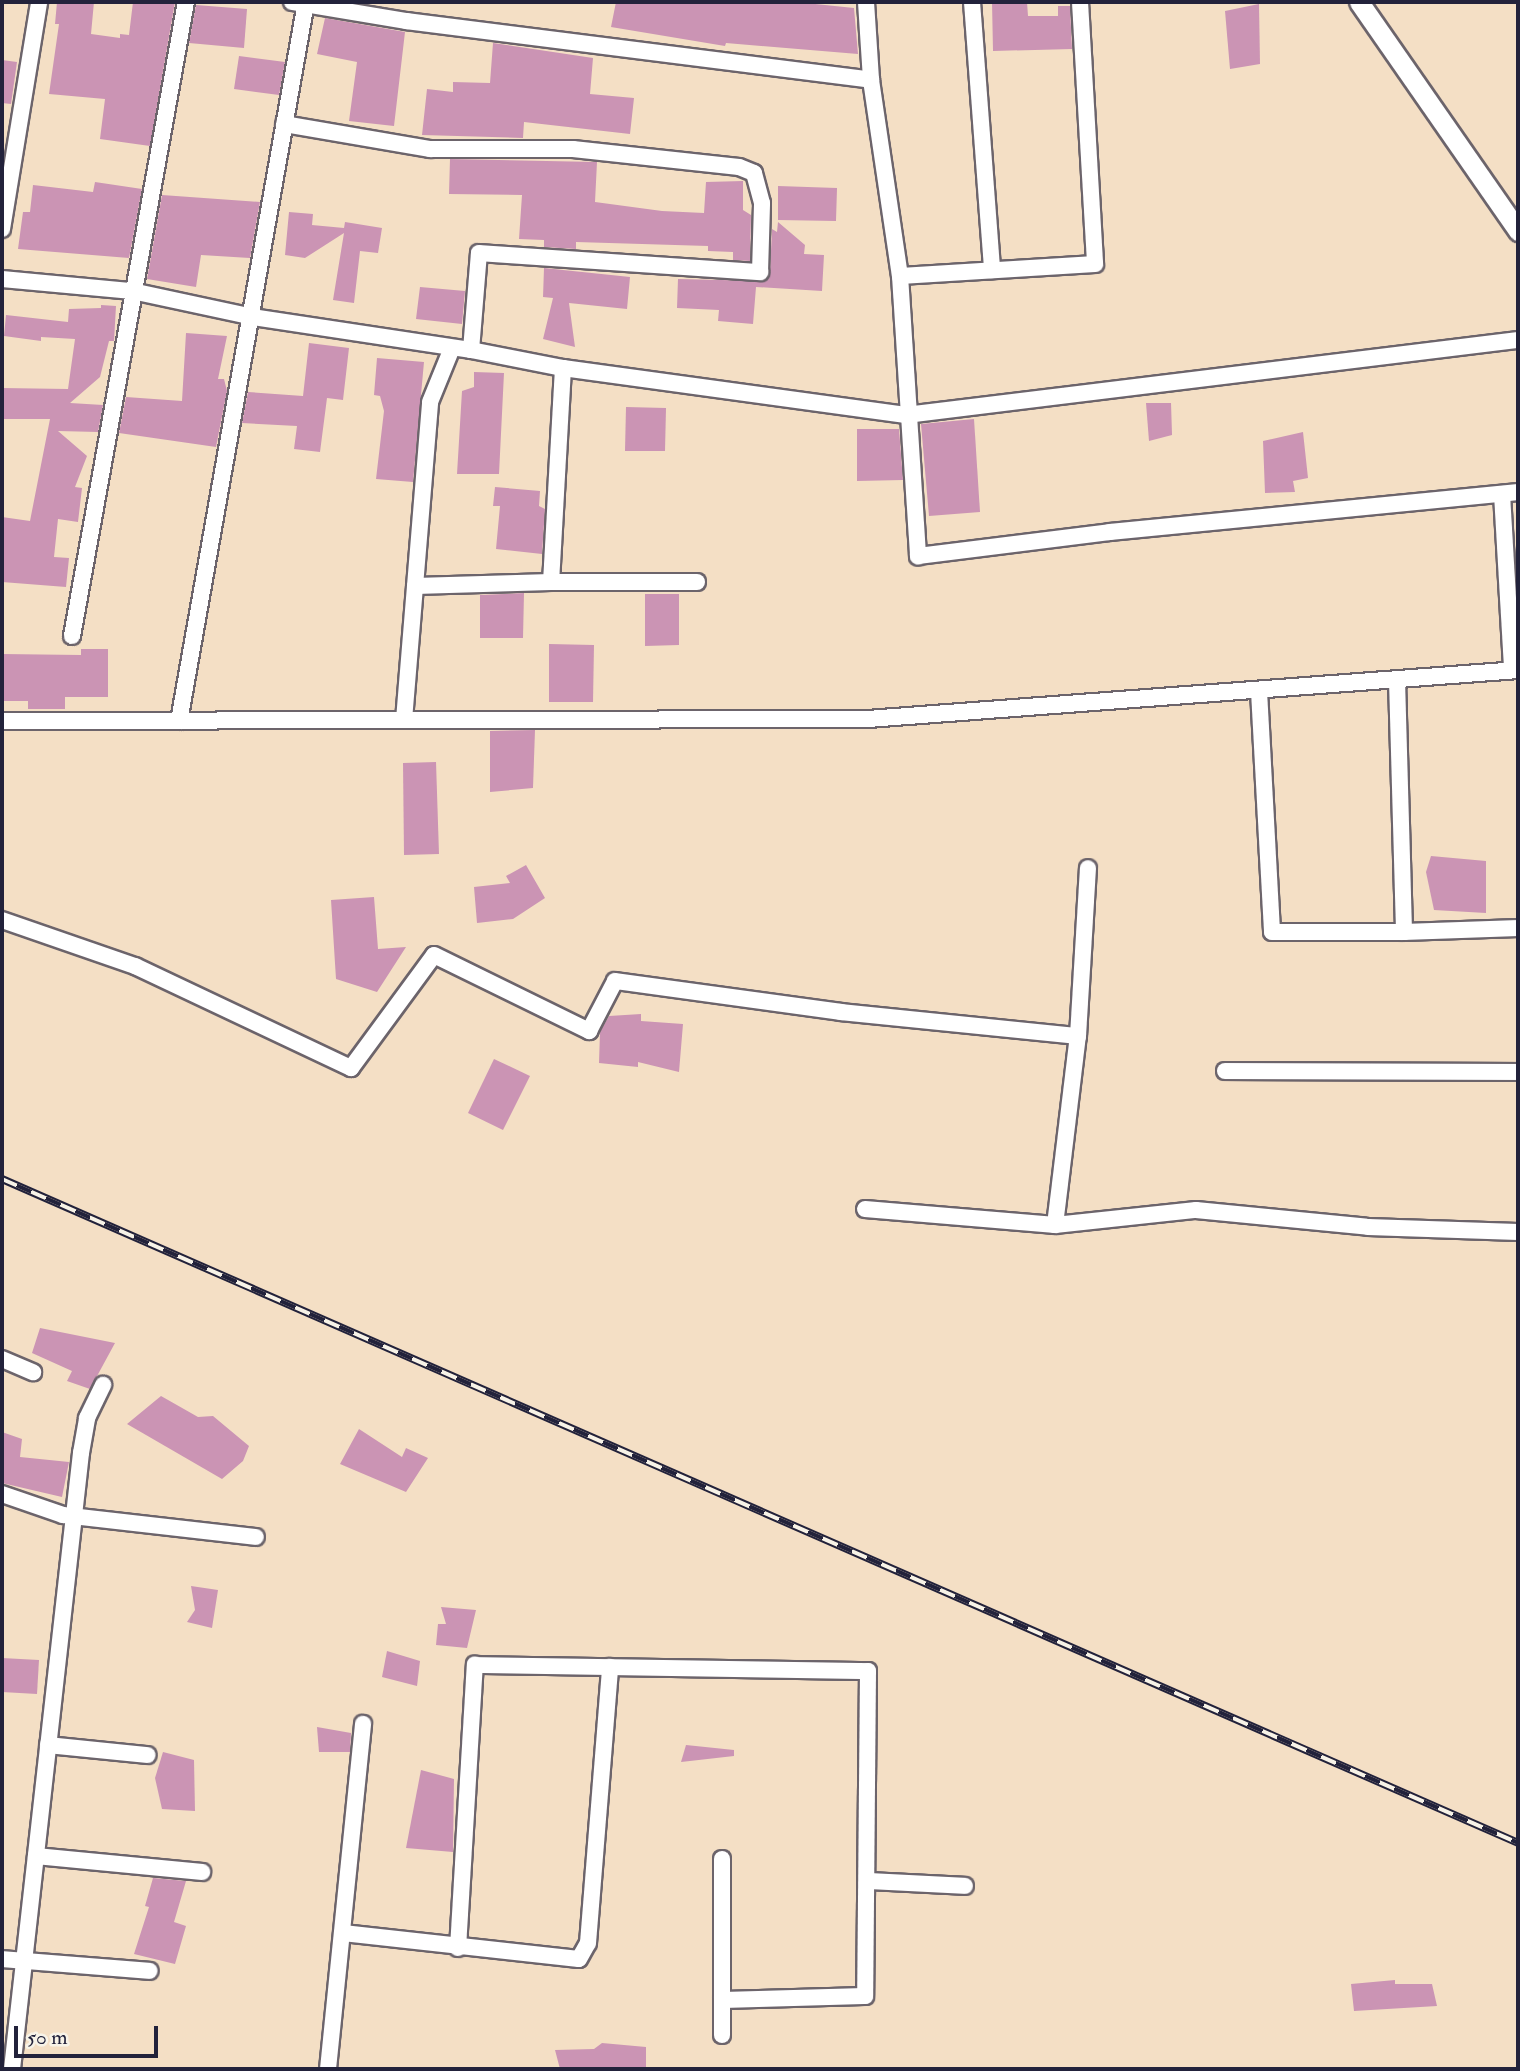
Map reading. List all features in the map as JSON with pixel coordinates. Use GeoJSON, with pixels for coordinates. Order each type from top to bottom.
{"type":"FeatureCollection","features":[{"type":"Feature","properties":{"kind":"street"},"geometry":{"type":"LineString","coordinates":[[2,229],[39,2]]}},
{"type":"Feature","properties":{"kind":"street"},"geometry":{"type":"LineString","coordinates":[[72,636],[186,2]]}},
{"type":"Feature","properties":{"kind":"street"},"geometry":{"type":"LineString","coordinates":[[866,2],[871,80],[900,276],[906,415],[918,556],[1110,532],[1518,492]]}},
{"type":"Feature","properties":{"kind":"street"},"geometry":{"type":"LineString","coordinates":[[972,2],[992,270]]}},
{"type":"Feature","properties":{"kind":"street"},"geometry":{"type":"LineString","coordinates":[[900,276],[1095,264],[1080,2]]}},
{"type":"Feature","properties":{"kind":"street"},"geometry":{"type":"LineString","coordinates":[[1359,2],[1518,232]]}},
{"type":"Feature","properties":{"kind":"street"},"geometry":{"type":"LineString","coordinates":[[179,721],[253,317],[301,3],[871,80]]}},
{"type":"Feature","properties":{"kind":"street"},"geometry":{"type":"LineString","coordinates":[[284,124],[430,149],[573,149],[739,167],[754,173],[762,203],[760,272],[479,253],[471,350]]}},
{"type":"Feature","properties":{"kind":"street"},"geometry":{"type":"LineString","coordinates":[[2,279],[132,291],[253,317],[471,350],[563,368],[906,415],[1518,340]]}},
{"type":"Feature","properties":{"kind":"street"},"geometry":{"type":"LineString","coordinates":[[404,720],[430,402],[452,348]]}},
{"type":"Feature","properties":{"kind":"street"},"geometry":{"type":"LineString","coordinates":[[551,582],[563,368]]}},
{"type":"Feature","properties":{"kind":"street"},"geometry":{"type":"LineString","coordinates":[[2,721],[869,719],[1515,670],[1512,551],[1502,494]]}},
{"type":"Feature","properties":{"kind":"street"},"geometry":{"type":"LineString","coordinates":[[415,586],[697,582]]}},
{"type":"Feature","properties":{"kind":"street"},"geometry":{"type":"LineString","coordinates":[[1397,680],[1404,932]]}},
{"type":"Feature","properties":{"kind":"street"},"geometry":{"type":"LineString","coordinates":[[1259,691],[1272,932],[1404,932],[1518,928]]}},
{"type":"Feature","properties":{"kind":"street"},"geometry":{"type":"LineString","coordinates":[[1055,1225],[1078,1036],[1088,868]]}},
{"type":"Feature","properties":{"kind":"street"},"geometry":{"type":"LineString","coordinates":[[2,920],[135,966],[351,1068],[434,955],[589,1031],[615,981],[841,1012],[1078,1036]]}},
{"type":"Feature","properties":{"kind":"street"},"geometry":{"type":"LineString","coordinates":[[1225,1071],[1518,1072]]}},
{"type":"Feature","properties":{"kind":"street"},"geometry":{"type":"LineString","coordinates":[[865,1209],[1055,1225],[1196,1210],[1368,1227],[1518,1232]]}},
{"type":"Feature","properties":{"kind":"street"},"geometry":{"type":"LineString","coordinates":[[2,1359],[33,1372]]}},
{"type":"Feature","properties":{"kind":"street"},"geometry":{"type":"LineString","coordinates":[[12,2069],[87,1418],[103,1385]]}},
{"type":"Feature","properties":{"kind":"street"},"geometry":{"type":"LineString","coordinates":[[2,1494],[74,1516],[256,1537]]}},
{"type":"Feature","properties":{"kind":"street"},"geometry":{"type":"LineString","coordinates":[[458,1948],[475,1665],[869,1671],[865,1996],[722,2000]]}},
{"type":"Feature","properties":{"kind":"street"},"geometry":{"type":"LineString","coordinates":[[343,1933],[458,1948],[579,1959],[588,1943],[610,1667]]}},
{"type":"Feature","properties":{"kind":"street"},"geometry":{"type":"LineString","coordinates":[[328,2069],[363,1724]]}},
{"type":"Feature","properties":{"kind":"street"},"geometry":{"type":"LineString","coordinates":[[48,1745],[147,1755]]}},
{"type":"Feature","properties":{"kind":"street"},"geometry":{"type":"LineString","coordinates":[[36,1856],[202,1872]]}},
{"type":"Feature","properties":{"kind":"street"},"geometry":{"type":"LineString","coordinates":[[722,1859],[722,2035]]}},
{"type":"Feature","properties":{"kind":"street"},"geometry":{"type":"LineString","coordinates":[[867,1881],[965,1886]]}},
{"type":"Feature","properties":{"kind":"street"},"geometry":{"type":"LineString","coordinates":[[2,1959],[150,1971]]}},
{"type":"Feature","properties":{"kind":"building"},"geometry":{"type":"Polygon","coordinates":[[[57,2],[94,2],[91,34],[120,38],[120,34],[129,35],[133,2],[175,2],[150,146],[100,139],[105,99],[49,94],[59,24],[55,24],[57,2]]]}},
{"type":"Feature","properties":{"kind":"building"},"geometry":{"type":"Polygon","coordinates":[[[616,2],[796,2],[854,8],[858,54],[726,43],[725,46],[611,27],[616,2]]]}},
{"type":"Feature","properties":{"kind":"building"},"geometry":{"type":"Polygon","coordinates":[[[992,2],[1027,2],[1028,16],[1058,16],[1058,6],[1070,6],[1072,49],[993,51],[992,2]]]}},
{"type":"Feature","properties":{"kind":"building"},"geometry":{"type":"Polygon","coordinates":[[[1259,4],[1260,64],[1230,69],[1225,11],[1259,4]]]}},
{"type":"Feature","properties":{"kind":"building"},"geometry":{"type":"Polygon","coordinates":[[[196,5],[247,9],[244,48],[189,43],[196,5]]]}},
{"type":"Feature","properties":{"kind":"building"},"geometry":{"type":"Polygon","coordinates":[[[325,18],[405,32],[394,126],[349,121],[357,62],[317,54],[325,18]]]}},
{"type":"Feature","properties":{"kind":"building"},"geometry":{"type":"Polygon","coordinates":[[[493,43],[593,58],[590,94],[634,98],[630,134],[524,122],[523,138],[422,135],[427,89],[453,92],[453,82],[490,83],[493,43]]]}},
{"type":"Feature","properties":{"kind":"building"},"geometry":{"type":"Polygon","coordinates":[[[239,56],[285,62],[279,95],[234,89],[239,56]]]}},
{"type":"Feature","properties":{"kind":"building"},"geometry":{"type":"Polygon","coordinates":[[[2,60],[17,62],[11,104],[2,103],[2,60]]]}},
{"type":"Feature","properties":{"kind":"building"},"geometry":{"type":"Polygon","coordinates":[[[450,159],[597,162],[595,202],[662,211],[704,213],[706,182],[743,181],[743,210],[751,215],[750,261],[733,260],[733,252],[708,251],[708,246],[576,242],[576,249],[544,247],[544,240],[519,239],[522,195],[449,194],[450,159]]]}},
{"type":"Feature","properties":{"kind":"building"},"geometry":{"type":"Polygon","coordinates":[[[95,182],[142,189],[129,258],[18,249],[23,212],[30,212],[33,185],[93,192],[95,182]]]}},
{"type":"Feature","properties":{"kind":"building"},"geometry":{"type":"Polygon","coordinates":[[[778,186],[837,188],[836,221],[778,220],[778,186]]]}},
{"type":"Feature","properties":{"kind":"building"},"geometry":{"type":"Polygon","coordinates":[[[162,195],[260,202],[250,258],[201,255],[196,287],[147,279],[162,195]]]}},
{"type":"Feature","properties":{"kind":"building"},"geometry":{"type":"Polygon","coordinates":[[[289,212],[313,214],[312,225],[344,228],[345,222],[382,228],[378,253],[360,251],[354,303],[333,300],[344,233],[305,258],[285,255],[289,212]]]}},
{"type":"Feature","properties":{"kind":"building"},"geometry":{"type":"Polygon","coordinates":[[[778,222],[805,245],[804,254],[824,255],[822,291],[756,287],[753,324],[718,321],[719,310],[677,308],[678,279],[765,281],[770,272],[772,229],[777,232],[778,222]]]}},
{"type":"Feature","properties":{"kind":"building"},"geometry":{"type":"Polygon","coordinates":[[[544,268],[630,277],[627,309],[569,303],[575,347],[543,339],[553,298],[543,297],[544,268]]]}},
{"type":"Feature","properties":{"kind":"building"},"geometry":{"type":"Polygon","coordinates":[[[420,287],[465,291],[462,324],[416,319],[420,287]]]}},
{"type":"Feature","properties":{"kind":"building"},"geometry":{"type":"Polygon","coordinates":[[[101,305],[116,306],[114,341],[109,341],[100,377],[70,403],[103,405],[98,432],[58,431],[87,456],[75,487],[82,488],[78,522],[58,519],[54,557],[69,558],[66,587],[2,582],[2,517],[30,521],[50,419],[2,419],[2,388],[68,389],[75,339],[41,337],[41,341],[4,336],[6,315],[68,322],[69,309],[101,308],[101,305]]]}},
{"type":"Feature","properties":{"kind":"building"},"geometry":{"type":"Polygon","coordinates":[[[186,333],[227,336],[218,379],[224,379],[227,391],[216,447],[119,433],[126,397],[182,401],[186,333]]]}},
{"type":"Feature","properties":{"kind":"building"},"geometry":{"type":"Polygon","coordinates":[[[309,343],[349,348],[343,400],[327,398],[320,452],[294,449],[297,426],[242,423],[248,392],[303,396],[309,343]]]}},
{"type":"Feature","properties":{"kind":"building"},"geometry":{"type":"Polygon","coordinates":[[[377,358],[424,362],[413,482],[376,479],[384,411],[380,396],[374,395],[377,358]]]}},
{"type":"Feature","properties":{"kind":"building"},"geometry":{"type":"Polygon","coordinates":[[[474,372],[504,373],[499,474],[457,474],[462,391],[474,387],[474,372]]]}},
{"type":"Feature","properties":{"kind":"building"},"geometry":{"type":"Polygon","coordinates":[[[1146,403],[1171,403],[1172,435],[1149,441],[1146,403]]]}},
{"type":"Feature","properties":{"kind":"building"},"geometry":{"type":"Polygon","coordinates":[[[626,407],[666,408],[665,451],[625,451],[626,407]]]}},
{"type":"Feature","properties":{"kind":"building"},"geometry":{"type":"Polygon","coordinates":[[[974,419],[980,512],[929,516],[921,424],[974,419]]]}},
{"type":"Feature","properties":{"kind":"building"},"geometry":{"type":"Polygon","coordinates":[[[857,429],[899,429],[903,480],[857,481],[857,429]]]}},
{"type":"Feature","properties":{"kind":"building"},"geometry":{"type":"Polygon","coordinates":[[[1303,432],[1308,478],[1293,481],[1295,492],[1265,493],[1263,441],[1303,432]]]}},
{"type":"Feature","properties":{"kind":"building"},"geometry":{"type":"Polygon","coordinates":[[[495,487],[540,491],[539,506],[545,509],[542,554],[496,549],[500,506],[493,506],[495,487]]]}},
{"type":"Feature","properties":{"kind":"building"},"geometry":{"type":"Polygon","coordinates":[[[524,593],[523,638],[480,638],[480,595],[524,593]]]}},
{"type":"Feature","properties":{"kind":"building"},"geometry":{"type":"Polygon","coordinates":[[[645,594],[679,594],[679,645],[645,646],[645,594]]]}},
{"type":"Feature","properties":{"kind":"building"},"geometry":{"type":"Polygon","coordinates":[[[549,644],[594,645],[593,702],[549,702],[549,644]]]}},
{"type":"Feature","properties":{"kind":"building"},"geometry":{"type":"Polygon","coordinates":[[[81,649],[108,649],[108,697],[65,697],[65,709],[28,709],[28,701],[2,701],[2,654],[81,655],[81,649]]]}},
{"type":"Feature","properties":{"kind":"building"},"geometry":{"type":"Polygon","coordinates":[[[535,730],[533,788],[490,792],[490,731],[535,730]]]}},
{"type":"Feature","properties":{"kind":"building"},"geometry":{"type":"Polygon","coordinates":[[[436,762],[439,854],[404,855],[403,763],[436,762]]]}},
{"type":"Feature","properties":{"kind":"building"},"geometry":{"type":"Polygon","coordinates":[[[1431,856],[1486,861],[1486,913],[1434,910],[1426,872],[1431,856]]]}},
{"type":"Feature","properties":{"kind":"building"},"geometry":{"type":"Polygon","coordinates":[[[526,865],[545,898],[513,919],[477,923],[474,887],[510,883],[506,876],[526,865]]]}},
{"type":"Feature","properties":{"kind":"building"},"geometry":{"type":"Polygon","coordinates":[[[374,897],[378,949],[406,947],[377,992],[336,979],[331,900],[374,897]]]}},
{"type":"Feature","properties":{"kind":"building"},"geometry":{"type":"Polygon","coordinates":[[[641,1014],[641,1021],[683,1024],[679,1072],[638,1062],[638,1067],[599,1063],[600,1032],[609,1016],[641,1014]]]}},
{"type":"Feature","properties":{"kind":"building"},"geometry":{"type":"Polygon","coordinates":[[[494,1059],[530,1076],[503,1130],[468,1113],[494,1059]]]}},
{"type":"Feature","properties":{"kind":"building"},"geometry":{"type":"Polygon","coordinates":[[[40,1328],[115,1343],[90,1389],[67,1381],[72,1371],[32,1353],[40,1328]]]}},
{"type":"Feature","properties":{"kind":"building"},"geometry":{"type":"Polygon","coordinates":[[[161,1396],[198,1417],[213,1416],[249,1446],[243,1461],[222,1479],[127,1424],[161,1396]]]}},
{"type":"Feature","properties":{"kind":"building"},"geometry":{"type":"Polygon","coordinates":[[[359,1429],[402,1457],[406,1448],[428,1458],[406,1492],[340,1464],[359,1429]]]}},
{"type":"Feature","properties":{"kind":"building"},"geometry":{"type":"Polygon","coordinates":[[[2,1432],[22,1439],[20,1457],[69,1462],[62,1497],[2,1483],[2,1432]]]}},
{"type":"Feature","properties":{"kind":"building"},"geometry":{"type":"Polygon","coordinates":[[[191,1586],[218,1590],[212,1628],[187,1622],[195,1610],[191,1586]]]}},
{"type":"Feature","properties":{"kind":"building"},"geometry":{"type":"Polygon","coordinates":[[[441,1607],[476,1610],[467,1648],[436,1645],[438,1624],[446,1624],[441,1607]]]}},
{"type":"Feature","properties":{"kind":"building"},"geometry":{"type":"Polygon","coordinates":[[[387,1651],[420,1661],[417,1686],[382,1677],[387,1651]]]}},
{"type":"Feature","properties":{"kind":"building"},"geometry":{"type":"Polygon","coordinates":[[[2,1658],[39,1660],[37,1694],[2,1692],[2,1658]]]}},
{"type":"Feature","properties":{"kind":"building"},"geometry":{"type":"Polygon","coordinates":[[[317,1727],[351,1733],[350,1752],[319,1752],[317,1727]]]}},
{"type":"Feature","properties":{"kind":"building"},"geometry":{"type":"Polygon","coordinates":[[[686,1745],[734,1750],[734,1756],[681,1762],[686,1745]]]}},
{"type":"Feature","properties":{"kind":"building"},"geometry":{"type":"Polygon","coordinates":[[[163,1752],[194,1760],[195,1811],[162,1809],[155,1778],[163,1752]]]}},
{"type":"Feature","properties":{"kind":"building"},"geometry":{"type":"Polygon","coordinates":[[[421,1770],[454,1779],[453,1852],[406,1848],[421,1770]]]}},
{"type":"Feature","properties":{"kind":"building"},"geometry":{"type":"Polygon","coordinates":[[[153,1878],[186,1881],[174,1922],[186,1926],[175,1964],[134,1954],[149,1907],[145,1906],[153,1878]]]}},
{"type":"Feature","properties":{"kind":"building"},"geometry":{"type":"Polygon","coordinates":[[[1395,1980],[1395,1984],[1432,1984],[1437,2006],[1354,2011],[1351,1984],[1395,1980]]]}},
{"type":"Feature","properties":{"kind":"building"},"geometry":{"type":"Polygon","coordinates":[[[602,2043],[646,2047],[646,2069],[560,2069],[555,2050],[594,2049],[602,2043]]]}},
{"type":"Feature","properties":{"kind":"railway"},"geometry":{"type":"LineString","coordinates":[[2,1179],[1518,1843]]}}]}
